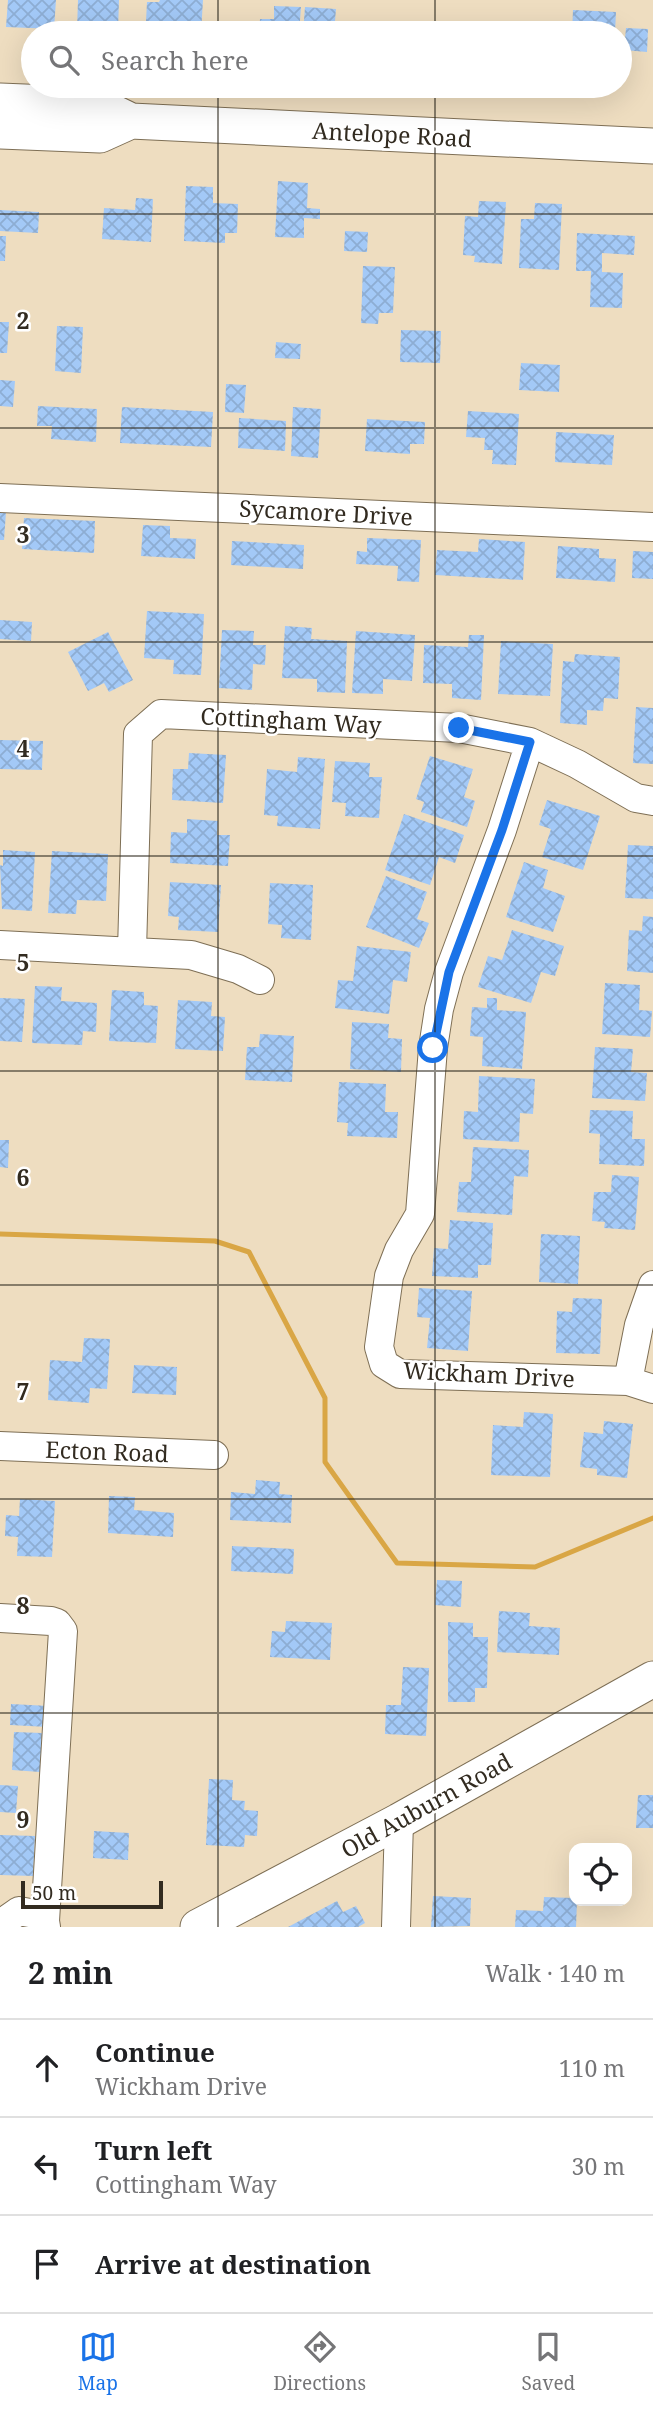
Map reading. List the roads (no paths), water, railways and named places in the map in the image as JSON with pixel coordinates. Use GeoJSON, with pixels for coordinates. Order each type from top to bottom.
{"type":"FeatureCollection","features":[{"type":"Feature","properties":{"kind":"main road","name":"Antelope Road"},"geometry":{"type":"LineString","coordinates":[[0,101],[98,105],[131,121],[653,146]]}},
{"type":"Feature","properties":{"kind":"main road","name":"Antelope Road"},"geometry":{"type":"LineString","coordinates":[[0,131],[100,135],[131,121]]}},
{"type":"Feature","properties":{"kind":"main road","name":"Old Auburn Road"},"geometry":{"type":"LineString","coordinates":[[198,1927],[399,1821],[653,1679]]}},
{"type":"Feature","properties":{"kind":"street","name":"Sycamore Drive"},"geometry":{"type":"LineString","coordinates":[[0,498],[653,527]]}},
{"type":"Feature","properties":{"kind":"street","name":"Cottingham Way"},"geometry":{"type":"LineString","coordinates":[[132,951],[138,734],[160,714],[459,728],[530,742],[578,764],[636,799],[653,801]]}},
{"type":"Feature","properties":{"kind":"street","name":"Wickham Drive"},"geometry":{"type":"LineString","coordinates":[[530,742],[502,830],[449,972],[439,1009],[433,1048],[420,1213],[399,1250],[389,1276],[379,1348],[383,1364],[400,1374],[640,1385]]}},
{"type":"Feature","properties":{"kind":"street"},"geometry":{"type":"LineString","coordinates":[[0,945],[191,955],[260,979]]}},
{"type":"Feature","properties":{"kind":"street"},"geometry":{"type":"LineString","coordinates":[[640,1385],[639,1325],[653,1285]]}},
{"type":"Feature","properties":{"kind":"street","name":"Ecton Road"},"geometry":{"type":"LineString","coordinates":[[0,1446],[214,1455]]}},
{"type":"Feature","properties":{"kind":"street"},"geometry":{"type":"LineString","coordinates":[[0,1618],[51,1621],[57,1623],[63,1631],[45,1924]]}},
{"type":"Feature","properties":{"kind":"street"},"geometry":{"type":"LineString","coordinates":[[396,1927],[399,1821]]}},
{"type":"Feature","properties":{"kind":"street"},"geometry":{"type":"LineString","coordinates":[[2,1927],[6,1920],[19,1911],[35,1914],[45,1924]]}},
{"type":"Feature","properties":{"kind":"waterway"},"geometry":{"type":"LineString","coordinates":[[0,1234],[215,1241],[249,1252],[325,1398],[325,1462],[397,1563],[535,1567],[653,1518]]}}]}
